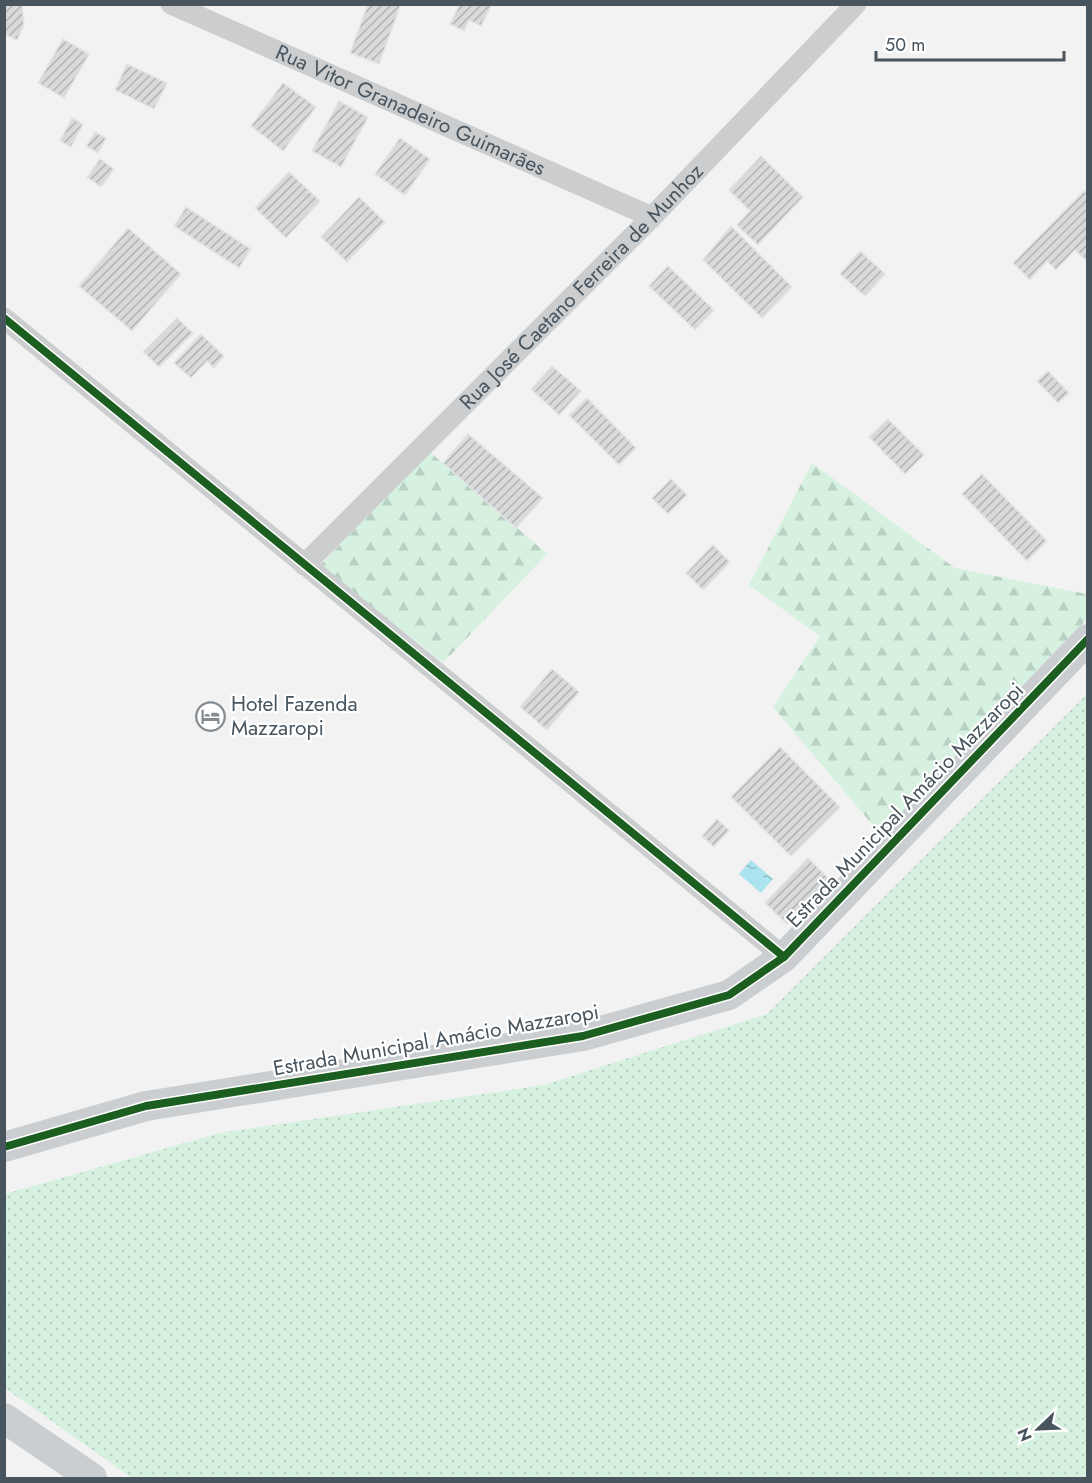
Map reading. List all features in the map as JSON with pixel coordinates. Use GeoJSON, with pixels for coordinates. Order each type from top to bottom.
{"type":"FeatureCollection","features":[{"type":"Feature","properties":{"kind":"street","name":"Rua Vitor Granadeiro Guimarães"},"geometry":{"type":"LineString","coordinates":[[171,4],[652,218]]}},
{"type":"Feature","properties":{"kind":"street","name":"Rua José Caetano Ferreira de Munhoz"},"geometry":{"type":"LineString","coordinates":[[304,565],[652,218],[856,4]]}},
{"type":"Feature","properties":{"kind":"street"},"geometry":{"type":"LineString","coordinates":[[4,318],[784,957]]}},
{"type":"Feature","properties":{"kind":"street","name":"Estrada Municipal Amácio Mazzaropi"},"geometry":{"type":"LineString","coordinates":[[4,1147],[146,1106],[584,1036],[729,995],[784,957],[1088,639]]}},
{"type":"Feature","properties":{"kind":"street"},"geometry":{"type":"LineString","coordinates":[[4,1418],[92,1479]]}},
{"type":"Feature","properties":{"kind":"green space"},"geometry":{"type":"Polygon","coordinates":[[[430,452],[547,554],[443,663],[320,565],[430,452]]]}},
{"type":"Feature","properties":{"kind":"green space"},"geometry":{"type":"Polygon","coordinates":[[[812,463],[955,568],[1087,594],[1087,619],[887,842],[773,707],[820,636],[749,585],[812,463]]]}},
{"type":"Feature","properties":{"kind":"green space"},"geometry":{"type":"Polygon","coordinates":[[[1087,694],[1087,1478],[132,1478],[5,1388],[5,1194],[220,1133],[544,1085],[767,1014],[1087,694]]]}},
{"type":"Feature","properties":{"kind":"water"},"geometry":{"type":"Polygon","coordinates":[[[751,860],[773,879],[761,893],[739,874],[751,860]]]}},
{"type":"Feature","properties":{"kind":"building"},"geometry":{"type":"Polygon","coordinates":[[[4,4],[22,4],[24,25],[17,40],[4,34],[4,4]]]}},
{"type":"Feature","properties":{"kind":"building"},"geometry":{"type":"Polygon","coordinates":[[[368,4],[401,4],[379,64],[350,53],[368,4]]]}},
{"type":"Feature","properties":{"kind":"building"},"geometry":{"type":"Polygon","coordinates":[[[460,4],[492,4],[481,26],[469,20],[464,31],[450,24],[460,4]]]}},
{"type":"Feature","properties":{"kind":"building"},"geometry":{"type":"Polygon","coordinates":[[[63,39],[89,54],[64,98],[38,83],[63,39]]]}},
{"type":"Feature","properties":{"kind":"building"},"geometry":{"type":"Polygon","coordinates":[[[127,64],[167,83],[154,109],[115,90],[127,64]]]}},
{"type":"Feature","properties":{"kind":"building"},"geometry":{"type":"Polygon","coordinates":[[[283,83],[316,107],[283,151],[251,126],[283,83]]]}},
{"type":"Feature","properties":{"kind":"building"},"geometry":{"type":"Polygon","coordinates":[[[339,101],[368,117],[341,167],[312,151],[339,101]]]}},
{"type":"Feature","properties":{"kind":"building"},"geometry":{"type":"Polygon","coordinates":[[[72,118],[83,124],[71,147],[60,141],[72,118]]]}},
{"type":"Feature","properties":{"kind":"building"},"geometry":{"type":"Polygon","coordinates":[[[95,132],[106,138],[98,153],[86,146],[95,132]]]}},
{"type":"Feature","properties":{"kind":"building"},"geometry":{"type":"Polygon","coordinates":[[[400,138],[430,159],[405,195],[375,174],[400,138]]]}},
{"type":"Feature","properties":{"kind":"building"},"geometry":{"type":"Polygon","coordinates":[[[761,156],[803,197],[758,245],[737,225],[750,211],[729,190],[761,156]]]}},
{"type":"Feature","properties":{"kind":"building"},"geometry":{"type":"Polygon","coordinates":[[[100,159],[114,169],[101,187],[87,177],[100,159]]]}},
{"type":"Feature","properties":{"kind":"building"},"geometry":{"type":"Polygon","coordinates":[[[289,172],[320,201],[286,238],[255,208],[289,172]]]}},
{"type":"Feature","properties":{"kind":"building"},"geometry":{"type":"Polygon","coordinates":[[[1084,191],[1088,194],[1088,258],[1086,260],[1075,250],[1056,270],[1047,261],[1030,280],[1013,263],[1084,191]]]}},
{"type":"Feature","properties":{"kind":"building"},"geometry":{"type":"Polygon","coordinates":[[[359,197],[385,222],[347,262],[321,237],[359,197]]]}},
{"type":"Feature","properties":{"kind":"building"},"geometry":{"type":"Polygon","coordinates":[[[186,207],[251,249],[239,268],[174,226],[186,207]]]}},
{"type":"Feature","properties":{"kind":"building"},"geometry":{"type":"Polygon","coordinates":[[[731,226],[792,287],[762,318],[703,260],[731,226]]]}},
{"type":"Feature","properties":{"kind":"building"},"geometry":{"type":"Polygon","coordinates":[[[128,228],[181,274],[132,331],[79,286],[128,228]]]}},
{"type":"Feature","properties":{"kind":"building"},"geometry":{"type":"Polygon","coordinates":[[[860,251],[885,274],[865,296],[840,274],[860,251]]]}},
{"type":"Feature","properties":{"kind":"building"},"geometry":{"type":"Polygon","coordinates":[[[668,266],[714,310],[695,330],[649,286],[668,266]]]}},
{"type":"Feature","properties":{"kind":"building"},"geometry":{"type":"Polygon","coordinates":[[[177,318],[193,333],[159,367],[143,352],[177,318]]]}},
{"type":"Feature","properties":{"kind":"building"},"geometry":{"type":"Polygon","coordinates":[[[201,334],[224,356],[214,368],[207,361],[191,378],[174,363],[201,334]]]}},
{"type":"Feature","properties":{"kind":"building"},"geometry":{"type":"Polygon","coordinates":[[[552,366],[581,391],[559,415],[531,389],[552,366]]]}},
{"type":"Feature","properties":{"kind":"building"},"geometry":{"type":"Polygon","coordinates":[[[1048,371],[1069,393],[1058,403],[1037,381],[1048,371]]]}},
{"type":"Feature","properties":{"kind":"building"},"geometry":{"type":"Polygon","coordinates":[[[587,398],[636,448],[619,465],[569,415],[587,398]]]}},
{"type":"Feature","properties":{"kind":"building"},"geometry":{"type":"Polygon","coordinates":[[[888,419],[924,455],[905,474],[869,437],[888,419]]]}},
{"type":"Feature","properties":{"kind":"building"},"geometry":{"type":"Polygon","coordinates":[[[468,434],[543,498],[516,528],[443,463],[468,434]]]}},
{"type":"Feature","properties":{"kind":"building"},"geometry":{"type":"Polygon","coordinates":[[[982,474],[1047,541],[1027,561],[962,494],[982,474]]]}},
{"type":"Feature","properties":{"kind":"building"},"geometry":{"type":"Polygon","coordinates":[[[671,479],[687,495],[668,514],[652,498],[671,479]]]}},
{"type":"Feature","properties":{"kind":"building"},"geometry":{"type":"Polygon","coordinates":[[[713,545],[730,562],[703,590],[686,573],[713,545]]]}},
{"type":"Feature","properties":{"kind":"building"},"geometry":{"type":"Polygon","coordinates":[[[552,669],[579,692],[547,730],[520,707],[552,669]]]}},
{"type":"Feature","properties":{"kind":"building"},"geometry":{"type":"Polygon","coordinates":[[[780,747],[840,807],[791,856],[731,797],[780,747]]]}},
{"type":"Feature","properties":{"kind":"building"},"geometry":{"type":"Polygon","coordinates":[[[717,819],[729,830],[714,847],[702,836],[717,819]]]}},
{"type":"Feature","properties":{"kind":"building"},"geometry":{"type":"Polygon","coordinates":[[[808,858],[829,879],[787,924],[765,903],[808,858]]]}},
{"type":"Feature","properties":{"kind":"cycle path"},"geometry":{"type":"LineString","coordinates":[[4,318],[784,957]]}},
{"type":"Feature","properties":{"kind":"cycle path"},"geometry":{"type":"LineString","coordinates":[[4,1147],[146,1106],[583,1036],[729,995],[784,957],[1088,639]]}},
{"type":"Feature","properties":{"kind":"place","name":"Hotel Fazenda Mazzaropi"},"geometry":{"type":"Point","coordinates":[210,716]}}]}
